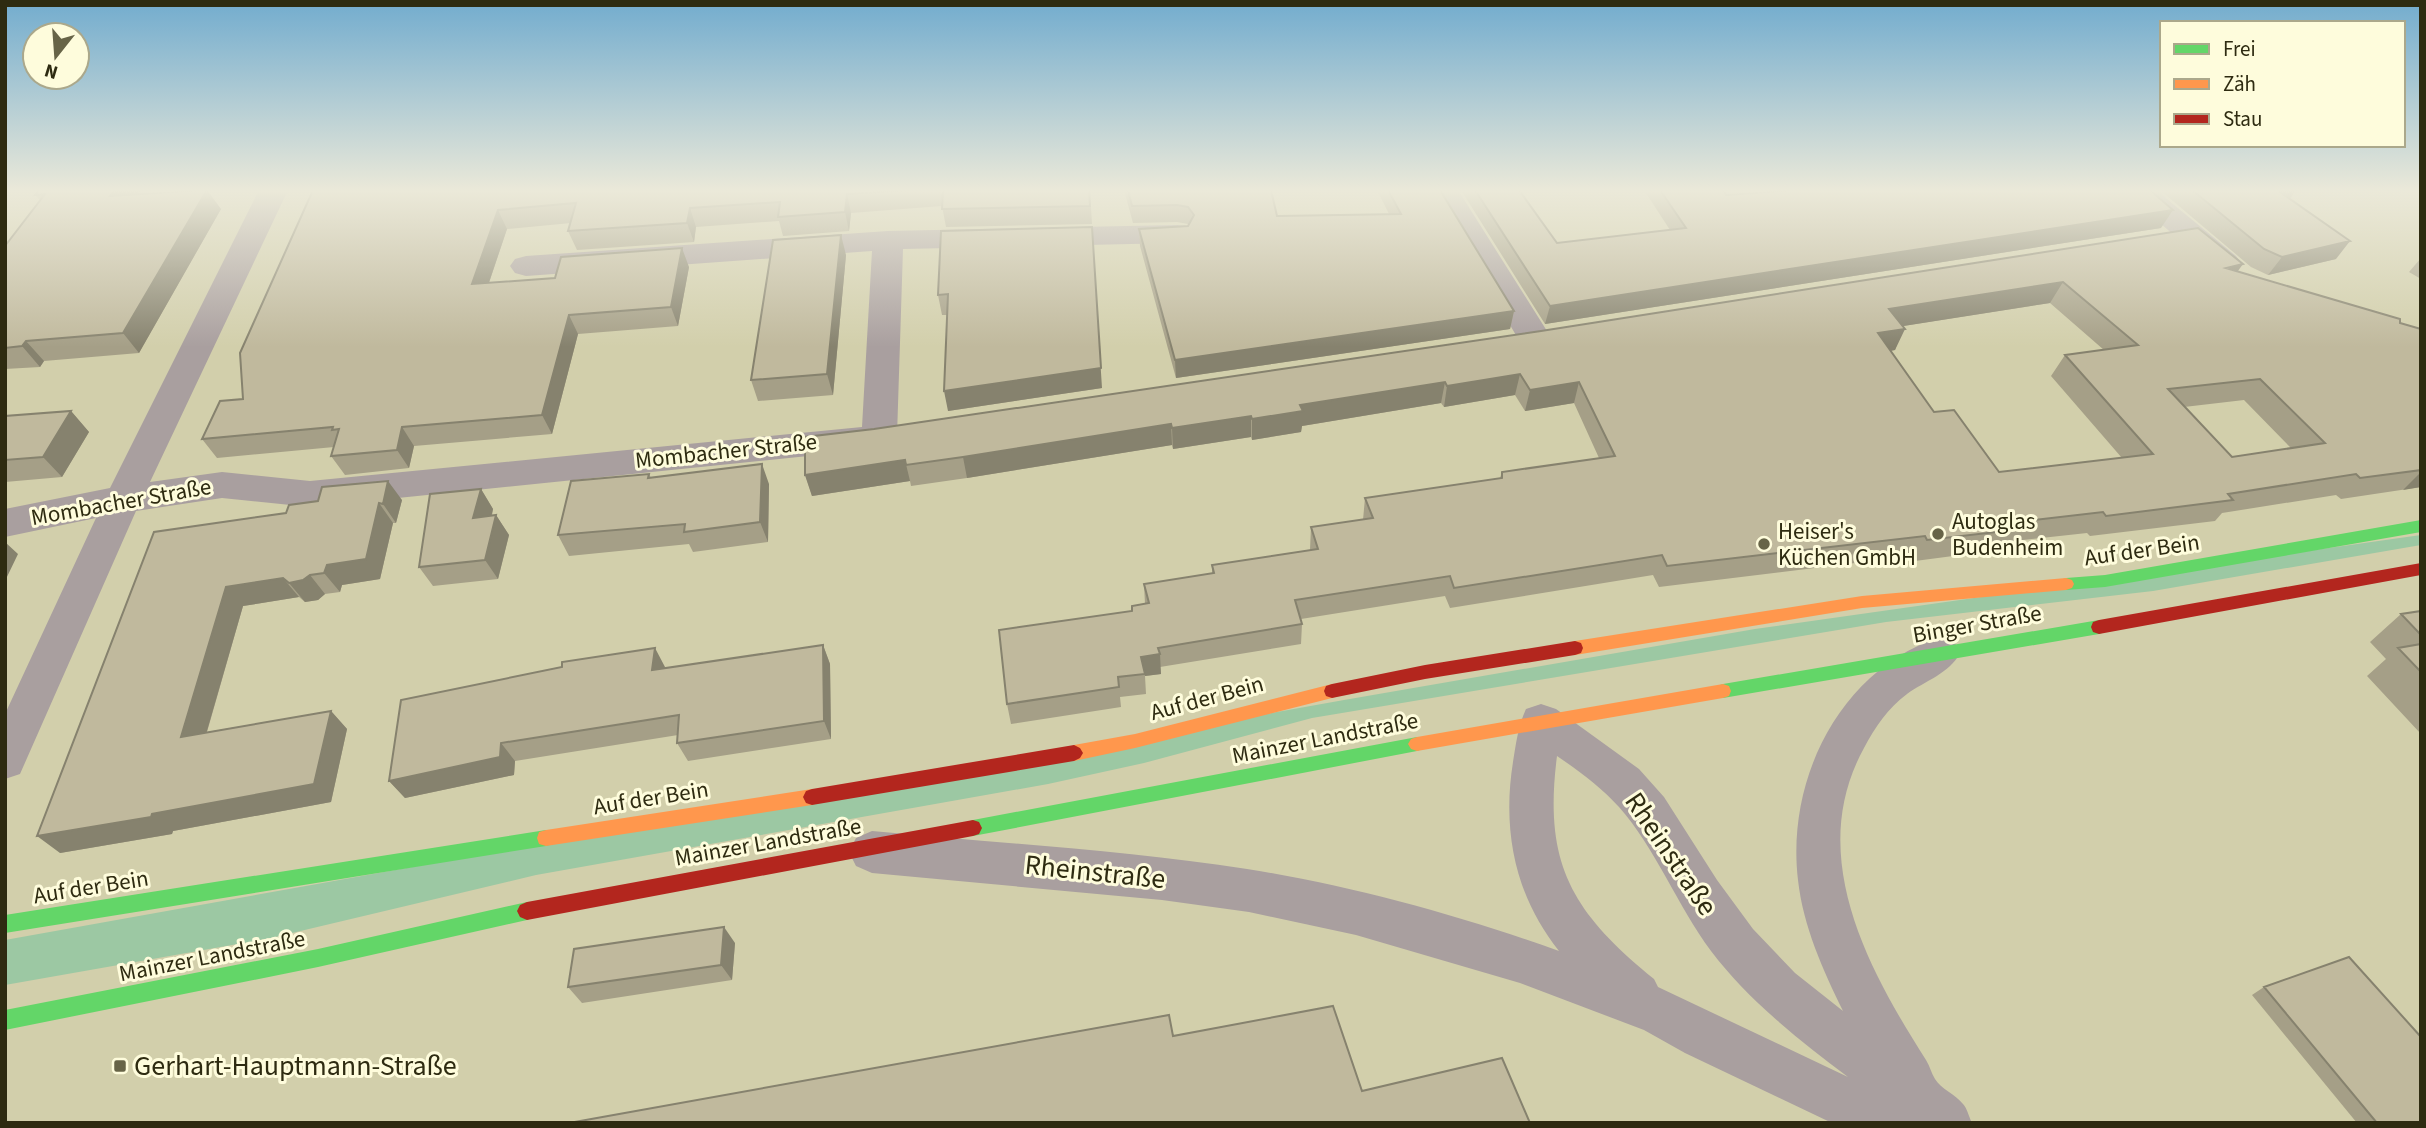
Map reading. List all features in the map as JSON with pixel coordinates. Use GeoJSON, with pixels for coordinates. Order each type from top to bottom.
{"type":"FeatureCollection","features":[{"type":"Feature","properties":{"kind":"street"},"geometry":{"type":"LineString","coordinates":[[5,761],[123,499],[248,243]]}},
{"type":"Feature","properties":{"kind":"street"},"geometry":{"type":"LineString","coordinates":[[526,266],[851,243]]}},
{"type":"Feature","properties":{"kind":"street","name":"Mombacher Straße"},"geometry":{"type":"LineString","coordinates":[[5,523],[123,499],[222,485],[310,494],[892,434],[888,243]]}},
{"type":"Feature","properties":{"kind":"street"},"geometry":{"type":"LineString","coordinates":[[1476,243],[1535,339]]}},
{"type":"Feature","properties":{"kind":"street"},"geometry":{"type":"LineString","coordinates":[[2202,243],[2239,276],[2250,281]]}},
{"type":"Feature","properties":{"kind":"street","name":"Auf der Bein"},"geometry":{"type":"LineString","coordinates":[[5,924],[1018,764],[1135,741],[1304,697],[1426,672],[1647,635],[1862,602],[2105,581],[2421,526]]}},
{"type":"Feature","properties":{"kind":"street","name":"Binger Straße"},"geometry":{"type":"LineString","coordinates":[[1541,722],[2270,598],[2421,569]]}},
{"type":"Feature","properties":{"kind":"street"},"geometry":{"type":"LineString","coordinates":[[1920,1116],[1828,922],[1819,866],[1817,831],[1821,798],[1829,775],[1861,713],[1886,687],[1940,653]]}},
{"type":"Feature","properties":{"kind":"street","name":"Mainzer Landstraße"},"geometry":{"type":"LineString","coordinates":[[5,1020],[318,958],[567,901],[1541,722]]}},
{"type":"Feature","properties":{"kind":"street","name":"Rheinstraße"},"geometry":{"type":"LineString","coordinates":[[1659,1012],[1618,981],[1585,946],[1560,912],[1543,876],[1533,846],[1531,808],[1533,772],[1541,722],[1604,766],[1634,794],[1658,826],[1724,931],[1758,970],[1920,1116]]}},
{"type":"Feature","properties":{"kind":"street","name":"Rheinstraße"},"geometry":{"type":"LineString","coordinates":[[849,850],[1048,866],[1248,891],[1356,914],[1520,960],[1659,1012],[1716,1042],[1920,1116]]}},
{"type":"Feature","properties":{"kind":"green space"},"geometry":{"type":"Polygon","coordinates":[[[2421,535],[2421,545],[2153,591],[1886,622],[1312,718],[1144,763],[1048,784],[536,875],[271,938],[5,985],[5,940],[1755,629],[2421,535]]]}},
{"type":"Feature","properties":{"kind":"building"},"geometry":{"type":"Polygon","coordinates":[[[8,243],[176,243],[123,333],[26,341],[22,346],[5,348],[5,246],[8,243]]]}},
{"type":"Feature","properties":{"kind":"building"},"geometry":{"type":"Polygon","coordinates":[[[289,243],[487,243],[472,284],[555,278],[561,257],[682,248],[671,307],[569,315],[542,415],[402,427],[397,450],[331,456],[339,429],[332,430],[333,427],[202,439],[220,401],[243,399],[240,353],[289,243]]]}},
{"type":"Feature","properties":{"kind":"building"},"geometry":{"type":"Polygon","coordinates":[[[773,243],[840,243],[827,374],[751,380],[773,243]]]}},
{"type":"Feature","properties":{"kind":"building"},"geometry":{"type":"Polygon","coordinates":[[[940,243],[1093,243],[1101,368],[944,391],[948,294],[938,295],[940,243]]]}},
{"type":"Feature","properties":{"kind":"building"},"geometry":{"type":"Polygon","coordinates":[[[1143,243],[1472,243],[1514,311],[1175,360],[1143,243]]]}},
{"type":"Feature","properties":{"kind":"building"},"geometry":{"type":"Polygon","coordinates":[[[1509,243],[1961,243],[1550,306],[1509,243]]]}},
{"type":"Feature","properties":{"kind":"building"},"geometry":{"type":"Polygon","coordinates":[[[2105,243],[2216,243],[2243,264],[2226,268],[2400,319],[2400,323],[2421,329],[2421,470],[2360,478],[2356,474],[2228,494],[2233,500],[2106,516],[2103,512],[2000,524],[2005,531],[1927,540],[1925,536],[1667,566],[1662,555],[1454,588],[1450,576],[1295,600],[1302,624],[1158,648],[1160,654],[1141,657],[1145,674],[1118,677],[1119,687],[1007,704],[999,630],[1132,611],[1132,606],[1149,603],[1144,584],[1214,573],[1212,565],[1318,549],[1311,527],[1373,518],[1365,498],[1502,478],[1502,472],[1615,456],[1579,382],[1530,390],[1520,374],[1447,386],[1445,382],[1300,405],[1303,411],[1252,419],[1251,416],[1172,428],[1171,424],[906,465],[905,460],[805,475],[805,437],[1541,331],[2105,243]],[[2063,282],[1889,309],[1905,329],[1878,333],[1934,412],[1954,410],[1999,472],[2153,454],[2065,355],[2138,345],[2063,282]],[[2260,379],[2168,389],[2232,457],[2325,443],[2260,379]]]}},
{"type":"Feature","properties":{"kind":"building"},"geometry":{"type":"Polygon","coordinates":[[[2256,243],[2343,243],[2282,257],[2256,243]]]}},
{"type":"Feature","properties":{"kind":"building"},"geometry":{"type":"Polygon","coordinates":[[[71,411],[43,457],[5,460],[5,416],[71,411]]]}},
{"type":"Feature","properties":{"kind":"building"},"geometry":{"type":"Polygon","coordinates":[[[762,464],[760,522],[684,532],[685,524],[558,535],[571,481],[649,474],[648,478],[762,464]]]}},
{"type":"Feature","properties":{"kind":"building"},"geometry":{"type":"Polygon","coordinates":[[[388,481],[383,504],[379,503],[366,559],[327,565],[324,573],[289,583],[283,578],[226,587],[181,737],[331,711],[314,784],[152,814],[151,817],[37,836],[154,532],[286,513],[289,505],[318,501],[322,487],[388,481]]]}},
{"type":"Feature","properties":{"kind":"building"},"geometry":{"type":"Polygon","coordinates":[[[481,489],[473,518],[496,515],[485,560],[419,567],[430,494],[481,489]]]}},
{"type":"Feature","properties":{"kind":"building"},"geometry":{"type":"Polygon","coordinates":[[[2421,611],[2421,635],[2401,614],[2421,611]]]}},
{"type":"Feature","properties":{"kind":"building"},"geometry":{"type":"Polygon","coordinates":[[[2421,644],[2421,672],[2398,648],[2421,644]]]}},
{"type":"Feature","properties":{"kind":"building"},"geometry":{"type":"Polygon","coordinates":[[[823,645],[824,721],[677,743],[679,715],[501,743],[500,757],[389,781],[401,700],[562,667],[562,662],[655,648],[652,670],[823,645]]]}},
{"type":"Feature","properties":{"kind":"building"},"geometry":{"type":"Polygon","coordinates":[[[724,927],[721,965],[568,987],[574,949],[724,927]]]}},
{"type":"Feature","properties":{"kind":"building"},"geometry":{"type":"Polygon","coordinates":[[[2349,957],[2421,1037],[2421,1123],[2377,1123],[2264,987],[2349,957]]]}},
{"type":"Feature","properties":{"kind":"building"},"geometry":{"type":"Polygon","coordinates":[[[1333,1006],[1362,1091],[1502,1058],[1530,1123],[569,1123],[1169,1015],[1173,1036],[1333,1006]]]}},
{"type":"Feature","properties":{"kind":"traffic: fast"},"geometry":{"type":"LineString","coordinates":[[2066,584],[2105,581],[2421,526]]}},
{"type":"Feature","properties":{"kind":"traffic: fast"},"geometry":{"type":"LineString","coordinates":[[1723,691],[2099,627]]}},
{"type":"Feature","properties":{"kind":"traffic: fast"},"geometry":{"type":"LineString","coordinates":[[973,828],[1417,744]]}},
{"type":"Feature","properties":{"kind":"traffic: fast"},"geometry":{"type":"LineString","coordinates":[[5,924],[546,838]]}},
{"type":"Feature","properties":{"kind":"traffic: fast"},"geometry":{"type":"LineString","coordinates":[[5,1020],[318,958],[527,911]]}},
{"type":"Feature","properties":{"kind":"traffic: slow"},"geometry":{"type":"LineString","coordinates":[[1575,648],[1862,602],[2066,584]]}},
{"type":"Feature","properties":{"kind":"traffic: slow"},"geometry":{"type":"LineString","coordinates":[[1074,753],[1135,741],[1332,691]]}},
{"type":"Feature","properties":{"kind":"traffic: slow"},"geometry":{"type":"LineString","coordinates":[[1417,744],[1723,691]]}},
{"type":"Feature","properties":{"kind":"traffic: slow"},"geometry":{"type":"LineString","coordinates":[[546,838],[812,797]]}},
{"type":"Feature","properties":{"kind":"traffic: jam"},"geometry":{"type":"LineString","coordinates":[[2099,627],[2421,569]]}},
{"type":"Feature","properties":{"kind":"traffic: jam"},"geometry":{"type":"LineString","coordinates":[[1332,691],[1425,672],[1575,648]]}},
{"type":"Feature","properties":{"kind":"traffic: jam"},"geometry":{"type":"LineString","coordinates":[[812,797],[1074,753]]}},
{"type":"Feature","properties":{"kind":"traffic: jam"},"geometry":{"type":"LineString","coordinates":[[527,911],[973,828]]}},
{"type":"Feature","properties":{"kind":"place","name":"Autoglas Budenheim"},"geometry":{"type":"Point","coordinates":[1938,534]}},
{"type":"Feature","properties":{"kind":"place","name":"Heiser's Küchen GmbH"},"geometry":{"type":"Point","coordinates":[1764,544]}},
{"type":"Feature","properties":{"kind":"place","name":"Gerhart-Hauptmann-Straße"},"geometry":{"type":"Point","coordinates":[120,1066]}}]}
